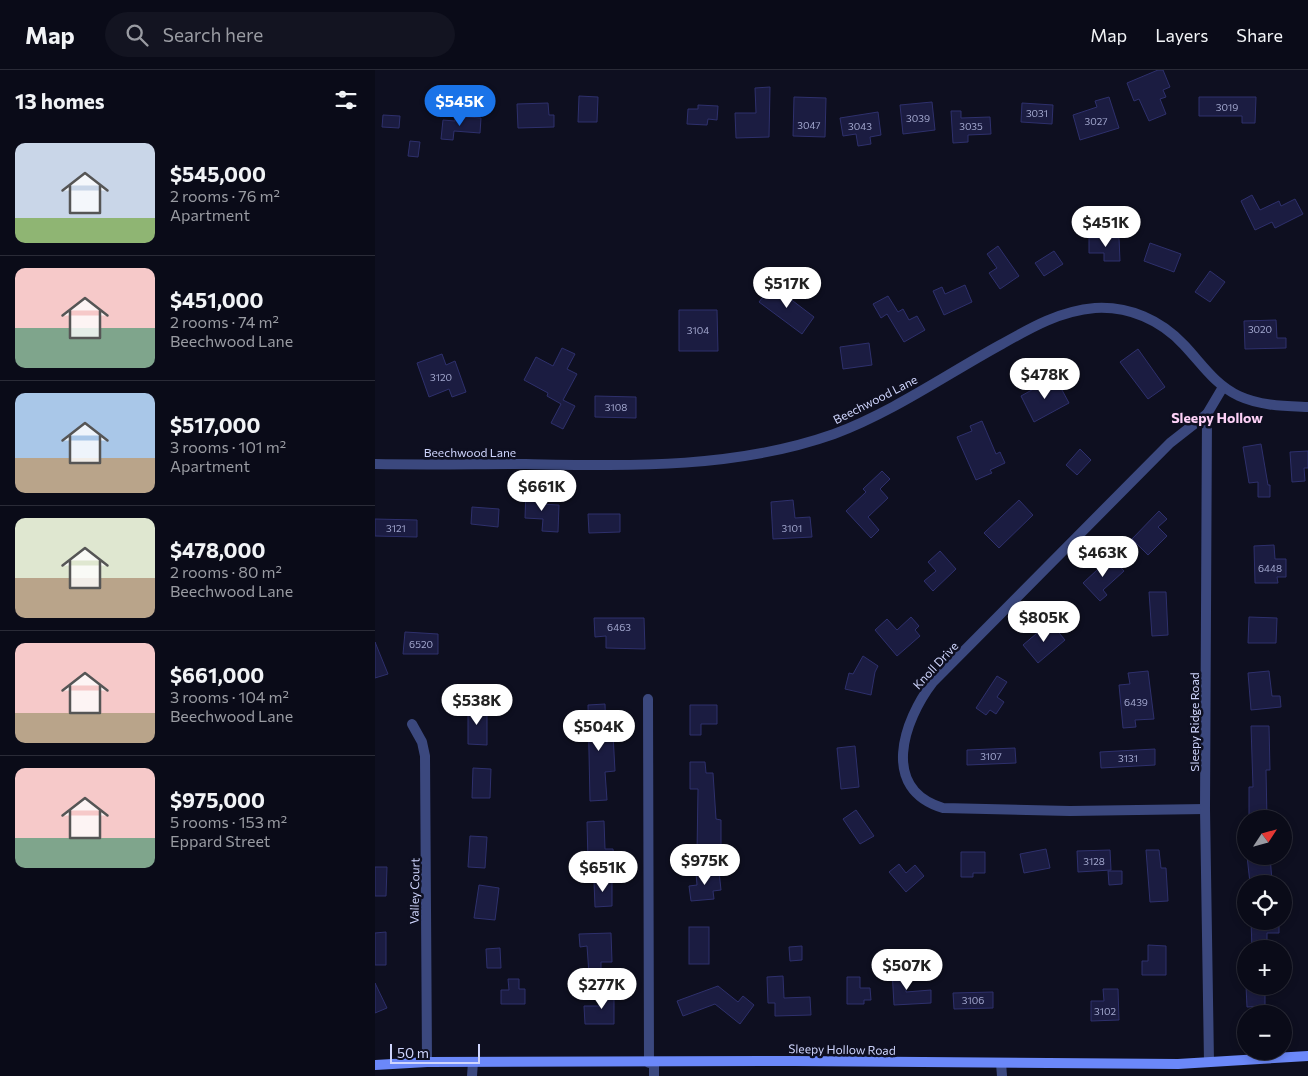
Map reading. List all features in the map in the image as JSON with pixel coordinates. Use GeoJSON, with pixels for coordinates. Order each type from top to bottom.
{"type":"FeatureCollection","features":[{"type":"Feature","properties":{"kind":"main road","name":"Sleepy Hollow Road"},"geometry":{"type":"LineString","coordinates":[[375,1065],[427,1062],[652,1063],[795,1061],[1001,1064],[1209,1062],[1308,1056]]}},
{"type":"Feature","properties":{"kind":"street","name":"Beechwood Lane"},"geometry":{"type":"LineString","coordinates":[[375,464],[656,464],[730,459],[792,447],[857,424],[1042,322],[1077,310],[1099,308],[1122,310],[1152,319],[1183,344],[1211,377],[1223,387],[1255,402],[1308,407]]}},
{"type":"Feature","properties":{"kind":"street"},"geometry":{"type":"LineString","coordinates":[[1207,414],[1223,387]]}},
{"type":"Feature","properties":{"kind":"street","name":"Sleepy Ridge Road"},"geometry":{"type":"LineString","coordinates":[[1207,414],[1205,808],[1209,1062]]}},
{"type":"Feature","properties":{"kind":"street","name":"Knoll Drive"},"geometry":{"type":"LineString","coordinates":[[1205,808],[1070,811],[943,808],[931,804],[915,793],[906,778],[904,766],[906,734],[911,717],[919,700],[933,682],[1142,470],[1170,443],[1207,414]]}},
{"type":"Feature","properties":{"kind":"street"},"geometry":{"type":"LineString","coordinates":[[648,699],[652,1063],[654,1076]]}},
{"type":"Feature","properties":{"kind":"street","name":"Valley Court"},"geometry":{"type":"LineString","coordinates":[[413,724],[422,742],[425,756],[427,1062]]}},
{"type":"Feature","properties":{"kind":"street"},"geometry":{"type":"LineString","coordinates":[[472,1076],[473,1062]]}},
{"type":"Feature","properties":{"kind":"street"},"geometry":{"type":"LineString","coordinates":[[1001,1064],[1002,1076]]}},
{"type":"Feature","properties":{"kind":"building"},"geometry":{"type":"Polygon","coordinates":[[[1158,70],[1163,70],[1170,87],[1163,90],[1166,97],[1160,99],[1166,114],[1149,121],[1139,99],[1134,101],[1127,83],[1158,70]]]}},
{"type":"Feature","properties":{"kind":"building"},"geometry":{"type":"Polygon","coordinates":[[[770,87],[769,137],[736,138],[735,113],[756,113],[755,88],[770,87]]]}},
{"type":"Feature","properties":{"kind":"building"},"geometry":{"type":"Polygon","coordinates":[[[579,96],[598,97],[597,122],[578,122],[579,96]]]}},
{"type":"Feature","properties":{"kind":"building"},"geometry":{"type":"Polygon","coordinates":[[[794,97],[826,98],[825,137],[793,136],[794,97]]]}},
{"type":"Feature","properties":{"kind":"building"},"geometry":{"type":"Polygon","coordinates":[[[1109,97],[1119,128],[1080,140],[1073,115],[1097,107],[1095,101],[1109,97]]]}},
{"type":"Feature","properties":{"kind":"building"},"geometry":{"type":"Polygon","coordinates":[[[1199,97],[1256,97],[1255,123],[1242,123],[1242,116],[1199,116],[1199,97]]]}},
{"type":"Feature","properties":{"kind":"building"},"geometry":{"type":"Polygon","coordinates":[[[932,102],[935,130],[903,134],[900,105],[932,102]]]}},
{"type":"Feature","properties":{"kind":"building"},"geometry":{"type":"Polygon","coordinates":[[[548,103],[549,115],[554,115],[554,127],[518,128],[517,104],[548,103]]]}},
{"type":"Feature","properties":{"kind":"building"},"geometry":{"type":"Polygon","coordinates":[[[1022,103],[1053,105],[1052,124],[1021,122],[1022,103]]]}},
{"type":"Feature","properties":{"kind":"building"},"geometry":{"type":"Polygon","coordinates":[[[698,105],[718,106],[717,120],[708,119],[707,125],[687,124],[688,109],[698,109],[698,105]]]}},
{"type":"Feature","properties":{"kind":"building"},"geometry":{"type":"Polygon","coordinates":[[[951,111],[961,111],[961,118],[990,117],[991,134],[968,135],[968,142],[953,143],[951,111]]]}},
{"type":"Feature","properties":{"kind":"building"},"geometry":{"type":"Polygon","coordinates":[[[878,112],[881,135],[870,137],[871,144],[858,146],[856,134],[843,136],[840,118],[878,112]]]}},
{"type":"Feature","properties":{"kind":"building"},"geometry":{"type":"Polygon","coordinates":[[[383,115],[400,116],[399,128],[382,127],[383,115]]]}},
{"type":"Feature","properties":{"kind":"building"},"geometry":{"type":"Polygon","coordinates":[[[455,116],[481,118],[480,133],[454,131],[453,140],[441,139],[443,120],[455,121],[455,116]]]}},
{"type":"Feature","properties":{"kind":"building"},"geometry":{"type":"Polygon","coordinates":[[[410,141],[420,142],[418,157],[408,156],[410,141]]]}},
{"type":"Feature","properties":{"kind":"building"},"geometry":{"type":"Polygon","coordinates":[[[1252,195],[1260,210],[1279,201],[1281,206],[1295,199],[1303,214],[1275,228],[1272,222],[1255,230],[1241,201],[1252,195]]]}},
{"type":"Feature","properties":{"kind":"building"},"geometry":{"type":"Polygon","coordinates":[[[1089,238],[1119,238],[1120,261],[1104,261],[1104,253],[1089,253],[1089,238]]]}},
{"type":"Feature","properties":{"kind":"building"},"geometry":{"type":"Polygon","coordinates":[[[1150,243],[1181,254],[1174,272],[1144,261],[1150,243]]]}},
{"type":"Feature","properties":{"kind":"building"},"geometry":{"type":"Polygon","coordinates":[[[998,246],[1019,276],[1000,289],[989,273],[997,268],[987,254],[998,246]]]}},
{"type":"Feature","properties":{"kind":"building"},"geometry":{"type":"Polygon","coordinates":[[[1054,251],[1063,264],[1044,276],[1035,263],[1054,251]]]}},
{"type":"Feature","properties":{"kind":"building"},"geometry":{"type":"Polygon","coordinates":[[[1210,271],[1225,282],[1210,302],[1195,292],[1210,271]]]}},
{"type":"Feature","properties":{"kind":"building"},"geometry":{"type":"Polygon","coordinates":[[[772,285],[814,317],[802,334],[759,302],[772,285]]]}},
{"type":"Feature","properties":{"kind":"building"},"geometry":{"type":"Polygon","coordinates":[[[965,285],[972,302],[944,315],[933,291],[942,287],[945,294],[965,285]]]}},
{"type":"Feature","properties":{"kind":"building"},"geometry":{"type":"Polygon","coordinates":[[[888,296],[898,312],[903,309],[909,320],[917,316],[925,330],[904,342],[887,314],[881,318],[873,304],[888,296]]]}},
{"type":"Feature","properties":{"kind":"building"},"geometry":{"type":"Polygon","coordinates":[[[679,310],[717,310],[718,351],[679,351],[679,310]]]}},
{"type":"Feature","properties":{"kind":"building"},"geometry":{"type":"Polygon","coordinates":[[[1276,320],[1277,338],[1286,338],[1286,348],[1245,349],[1244,321],[1276,320]]]}},
{"type":"Feature","properties":{"kind":"building"},"geometry":{"type":"Polygon","coordinates":[[[869,343],[872,365],[843,369],[840,347],[869,343]]]}},
{"type":"Feature","properties":{"kind":"building"},"geometry":{"type":"Polygon","coordinates":[[[562,348],[575,354],[567,369],[577,374],[563,400],[575,406],[563,429],[551,423],[561,404],[547,396],[548,393],[524,380],[536,357],[553,366],[562,348]]]}},
{"type":"Feature","properties":{"kind":"building"},"geometry":{"type":"Polygon","coordinates":[[[1138,349],[1165,387],[1148,399],[1120,362],[1138,349]]]}},
{"type":"Feature","properties":{"kind":"building"},"geometry":{"type":"Polygon","coordinates":[[[442,354],[446,365],[455,361],[466,392],[452,397],[449,389],[429,397],[417,363],[442,354]]]}},
{"type":"Feature","properties":{"kind":"building"},"geometry":{"type":"Polygon","coordinates":[[[1055,377],[1069,403],[1034,422],[1021,396],[1055,377]]]}},
{"type":"Feature","properties":{"kind":"building"},"geometry":{"type":"Polygon","coordinates":[[[595,396],[636,397],[636,418],[595,417],[595,396]]]}},
{"type":"Feature","properties":{"kind":"building"},"geometry":{"type":"Polygon","coordinates":[[[982,421],[996,454],[1000,452],[1005,463],[990,470],[992,473],[976,480],[957,437],[972,431],[970,426],[982,421]]]}},
{"type":"Feature","properties":{"kind":"building"},"geometry":{"type":"Polygon","coordinates":[[[1261,444],[1268,485],[1270,485],[1270,497],[1258,497],[1258,482],[1249,483],[1243,447],[1261,444]]]}},
{"type":"Feature","properties":{"kind":"building"},"geometry":{"type":"Polygon","coordinates":[[[1080,449],[1091,460],[1077,475],[1066,465],[1080,449]]]}},
{"type":"Feature","properties":{"kind":"building"},"geometry":{"type":"Polygon","coordinates":[[[1308,451],[1308,468],[1304,468],[1305,481],[1292,482],[1290,452],[1308,451]]]}},
{"type":"Feature","properties":{"kind":"building"},"geometry":{"type":"Polygon","coordinates":[[[882,471],[890,479],[880,489],[888,498],[868,517],[879,530],[871,538],[846,511],[866,492],[863,489],[882,471]]]}},
{"type":"Feature","properties":{"kind":"building"},"geometry":{"type":"Polygon","coordinates":[[[526,490],[540,491],[539,504],[559,505],[558,532],[542,531],[543,519],[525,518],[526,490]]]}},
{"type":"Feature","properties":{"kind":"building"},"geometry":{"type":"Polygon","coordinates":[[[793,500],[795,518],[810,517],[812,537],[773,539],[771,502],[793,500]]]}},
{"type":"Feature","properties":{"kind":"building"},"geometry":{"type":"Polygon","coordinates":[[[1019,500],[1033,515],[999,548],[984,533],[1019,500]]]}},
{"type":"Feature","properties":{"kind":"building"},"geometry":{"type":"Polygon","coordinates":[[[472,507],[499,509],[498,527],[471,524],[472,507]]]}},
{"type":"Feature","properties":{"kind":"building"},"geometry":{"type":"Polygon","coordinates":[[[1159,511],[1167,519],[1158,527],[1167,536],[1148,555],[1132,539],[1159,511]]]}},
{"type":"Feature","properties":{"kind":"building"},"geometry":{"type":"Polygon","coordinates":[[[588,514],[620,514],[620,532],[589,533],[588,514]]]}},
{"type":"Feature","properties":{"kind":"building"},"geometry":{"type":"Polygon","coordinates":[[[375,519],[417,520],[417,537],[375,536],[375,519]]]}},
{"type":"Feature","properties":{"kind":"building"},"geometry":{"type":"Polygon","coordinates":[[[1274,545],[1275,559],[1286,559],[1286,577],[1277,577],[1278,583],[1255,583],[1254,546],[1274,545]]]}},
{"type":"Feature","properties":{"kind":"building"},"geometry":{"type":"Polygon","coordinates":[[[940,551],[956,569],[933,591],[924,581],[936,571],[928,562],[940,551]]]}},
{"type":"Feature","properties":{"kind":"building"},"geometry":{"type":"Polygon","coordinates":[[[1111,557],[1124,571],[1103,590],[1107,595],[1100,601],[1083,583],[1111,557]]]}},
{"type":"Feature","properties":{"kind":"building"},"geometry":{"type":"Polygon","coordinates":[[[1149,592],[1166,592],[1168,635],[1152,636],[1149,592]]]}},
{"type":"Feature","properties":{"kind":"building"},"geometry":{"type":"Polygon","coordinates":[[[911,617],[919,626],[915,630],[920,636],[897,656],[875,630],[887,619],[897,630],[911,617]]]}},
{"type":"Feature","properties":{"kind":"building"},"geometry":{"type":"Polygon","coordinates":[[[1249,617],[1277,618],[1276,643],[1248,643],[1249,617]]]}},
{"type":"Feature","properties":{"kind":"building"},"geometry":{"type":"Polygon","coordinates":[[[594,618],[644,618],[645,649],[606,648],[606,636],[595,637],[594,618]]]}},
{"type":"Feature","properties":{"kind":"building"},"geometry":{"type":"Polygon","coordinates":[[[1050,622],[1065,640],[1038,663],[1023,645],[1050,622]]]}},
{"type":"Feature","properties":{"kind":"building"},"geometry":{"type":"Polygon","coordinates":[[[405,632],[438,634],[438,654],[403,654],[405,632]]]}},
{"type":"Feature","properties":{"kind":"building"},"geometry":{"type":"Polygon","coordinates":[[[375,642],[388,674],[375,678],[375,642]]]}},
{"type":"Feature","properties":{"kind":"building"},"geometry":{"type":"Polygon","coordinates":[[[863,656],[878,666],[875,672],[871,695],[845,689],[849,673],[853,674],[863,656]]]}},
{"type":"Feature","properties":{"kind":"building"},"geometry":{"type":"Polygon","coordinates":[[[1148,671],[1154,719],[1135,720],[1136,727],[1123,728],[1119,685],[1130,684],[1128,673],[1148,671]]]}},
{"type":"Feature","properties":{"kind":"building"},"geometry":{"type":"Polygon","coordinates":[[[1269,671],[1272,696],[1280,696],[1281,707],[1251,710],[1248,673],[1269,671]]]}},
{"type":"Feature","properties":{"kind":"building"},"geometry":{"type":"Polygon","coordinates":[[[997,676],[1007,682],[997,697],[1004,702],[996,714],[990,710],[986,715],[976,708],[997,676]]]}},
{"type":"Feature","properties":{"kind":"building"},"geometry":{"type":"Polygon","coordinates":[[[605,704],[606,734],[613,734],[615,771],[605,772],[607,800],[590,801],[588,705],[605,704]]]}},
{"type":"Feature","properties":{"kind":"building"},"geometry":{"type":"Polygon","coordinates":[[[690,705],[717,705],[717,724],[701,724],[701,735],[690,735],[690,705]]]}},
{"type":"Feature","properties":{"kind":"building"},"geometry":{"type":"Polygon","coordinates":[[[468,707],[487,708],[487,745],[468,744],[468,707]]]}},
{"type":"Feature","properties":{"kind":"building"},"geometry":{"type":"Polygon","coordinates":[[[1251,726],[1269,726],[1270,770],[1266,770],[1267,810],[1249,810],[1249,787],[1253,787],[1251,726]]]}},
{"type":"Feature","properties":{"kind":"building"},"geometry":{"type":"Polygon","coordinates":[[[855,746],[859,787],[841,789],[837,748],[855,746]]]}},
{"type":"Feature","properties":{"kind":"building"},"geometry":{"type":"Polygon","coordinates":[[[1015,748],[1016,763],[967,765],[967,750],[1015,748]]]}},
{"type":"Feature","properties":{"kind":"building"},"geometry":{"type":"Polygon","coordinates":[[[1155,749],[1155,765],[1101,768],[1100,752],[1155,749]]]}},
{"type":"Feature","properties":{"kind":"building"},"geometry":{"type":"Polygon","coordinates":[[[690,762],[705,762],[706,773],[713,773],[716,819],[721,820],[721,854],[697,853],[698,789],[690,789],[690,762]]]}},
{"type":"Feature","properties":{"kind":"building"},"geometry":{"type":"Polygon","coordinates":[[[473,768],[491,769],[490,798],[472,798],[473,768]]]}},
{"type":"Feature","properties":{"kind":"building"},"geometry":{"type":"Polygon","coordinates":[[[856,810],[874,836],[860,844],[843,819],[856,810]]]}},
{"type":"Feature","properties":{"kind":"building"},"geometry":{"type":"Polygon","coordinates":[[[604,821],[605,849],[613,849],[614,859],[588,860],[587,822],[604,821]]]}},
{"type":"Feature","properties":{"kind":"building"},"geometry":{"type":"Polygon","coordinates":[[[470,836],[487,837],[485,868],[468,867],[470,836]]]}},
{"type":"Feature","properties":{"kind":"building"},"geometry":{"type":"Polygon","coordinates":[[[1046,849],[1050,868],[1024,873],[1020,854],[1046,849]]]}},
{"type":"Feature","properties":{"kind":"building"},"geometry":{"type":"Polygon","coordinates":[[[1110,850],[1111,870],[1078,872],[1077,851],[1110,850]]]}},
{"type":"Feature","properties":{"kind":"building"},"geometry":{"type":"Polygon","coordinates":[[[1146,850],[1159,850],[1161,868],[1166,868],[1168,901],[1150,902],[1146,850]]]}},
{"type":"Feature","properties":{"kind":"building"},"geometry":{"type":"Polygon","coordinates":[[[961,852],[985,852],[985,873],[973,873],[973,877],[961,877],[961,852]]]}},
{"type":"Feature","properties":{"kind":"building"},"geometry":{"type":"Polygon","coordinates":[[[899,864],[906,873],[915,865],[924,876],[906,892],[889,872],[899,864]]]}},
{"type":"Feature","properties":{"kind":"building"},"geometry":{"type":"Polygon","coordinates":[[[1248,865],[1271,865],[1272,875],[1249,875],[1248,865]]]}},
{"type":"Feature","properties":{"kind":"building"},"geometry":{"type":"Polygon","coordinates":[[[375,867],[387,867],[386,896],[375,896],[375,867]]]}},
{"type":"Feature","properties":{"kind":"building"},"geometry":{"type":"Polygon","coordinates":[[[719,871],[721,890],[713,891],[714,899],[691,901],[689,886],[697,885],[696,873],[719,871]]]}},
{"type":"Feature","properties":{"kind":"building"},"geometry":{"type":"Polygon","coordinates":[[[1108,871],[1122,871],[1122,884],[1109,885],[1108,871]]]}},
{"type":"Feature","properties":{"kind":"building"},"geometry":{"type":"Polygon","coordinates":[[[612,880],[612,906],[595,907],[594,881],[612,880]]]}},
{"type":"Feature","properties":{"kind":"building"},"geometry":{"type":"Polygon","coordinates":[[[479,885],[499,888],[495,920],[474,918],[479,885]]]}},
{"type":"Feature","properties":{"kind":"building"},"geometry":{"type":"Polygon","coordinates":[[[689,927],[709,927],[709,964],[689,964],[689,927]]]}},
{"type":"Feature","properties":{"kind":"building"},"geometry":{"type":"Polygon","coordinates":[[[1251,930],[1279,930],[1279,933],[1267,933],[1267,940],[1252,940],[1251,930]]]}},
{"type":"Feature","properties":{"kind":"building"},"geometry":{"type":"Polygon","coordinates":[[[386,932],[386,965],[375,965],[375,933],[386,932]]]}},
{"type":"Feature","properties":{"kind":"building"},"geometry":{"type":"Polygon","coordinates":[[[611,933],[612,962],[601,962],[601,974],[589,974],[587,946],[580,947],[579,934],[611,933]]]}},
{"type":"Feature","properties":{"kind":"building"},"geometry":{"type":"Polygon","coordinates":[[[1148,945],[1166,946],[1166,975],[1142,975],[1142,961],[1148,961],[1148,945]]]}},
{"type":"Feature","properties":{"kind":"building"},"geometry":{"type":"Polygon","coordinates":[[[802,946],[802,960],[790,961],[789,947],[802,946]]]}},
{"type":"Feature","properties":{"kind":"building"},"geometry":{"type":"Polygon","coordinates":[[[500,948],[501,968],[487,968],[486,949],[500,948]]]}},
{"type":"Feature","properties":{"kind":"building"},"geometry":{"type":"Polygon","coordinates":[[[892,970],[905,970],[906,992],[931,990],[931,1003],[894,1005],[892,970]]]}},
{"type":"Feature","properties":{"kind":"building"},"geometry":{"type":"Polygon","coordinates":[[[783,976],[784,998],[810,997],[811,1015],[775,1016],[775,1003],[768,1003],[767,977],[783,976]]]}},
{"type":"Feature","properties":{"kind":"building"},"geometry":{"type":"Polygon","coordinates":[[[847,977],[860,977],[860,988],[870,988],[871,1000],[864,1000],[864,1004],[847,1004],[847,977]]]}},
{"type":"Feature","properties":{"kind":"building"},"geometry":{"type":"Polygon","coordinates":[[[508,979],[519,979],[519,989],[525,989],[525,1004],[501,1004],[501,990],[509,990],[508,979]]]}},
{"type":"Feature","properties":{"kind":"building"},"geometry":{"type":"Polygon","coordinates":[[[375,983],[387,1008],[375,1013],[375,983]]]}},
{"type":"Feature","properties":{"kind":"building"},"geometry":{"type":"Polygon","coordinates":[[[718,986],[738,1002],[743,996],[754,1005],[740,1024],[715,1004],[683,1016],[677,1001],[718,986]]]}},
{"type":"Feature","properties":{"kind":"building"},"geometry":{"type":"Polygon","coordinates":[[[1103,989],[1118,989],[1119,1020],[1091,1021],[1091,1001],[1104,1001],[1103,989]]]}},
{"type":"Feature","properties":{"kind":"building"},"geometry":{"type":"Polygon","coordinates":[[[602,990],[614,990],[614,1024],[585,1024],[584,1006],[602,1006],[602,990]]]}},
{"type":"Feature","properties":{"kind":"building"},"geometry":{"type":"Polygon","coordinates":[[[993,992],[993,1008],[954,1009],[953,993],[993,992]]]}},
{"type":"Feature","properties":{"kind":"building"},"geometry":{"type":"Polygon","coordinates":[[[1246,995],[1265,995],[1265,1005],[1247,1005],[1246,995]]]}},
{"type":"Feature","properties":{"kind":"district","name":"Sleepy Hollow"},"geometry":{"type":"Point","coordinates":[1217,417]}}]}
